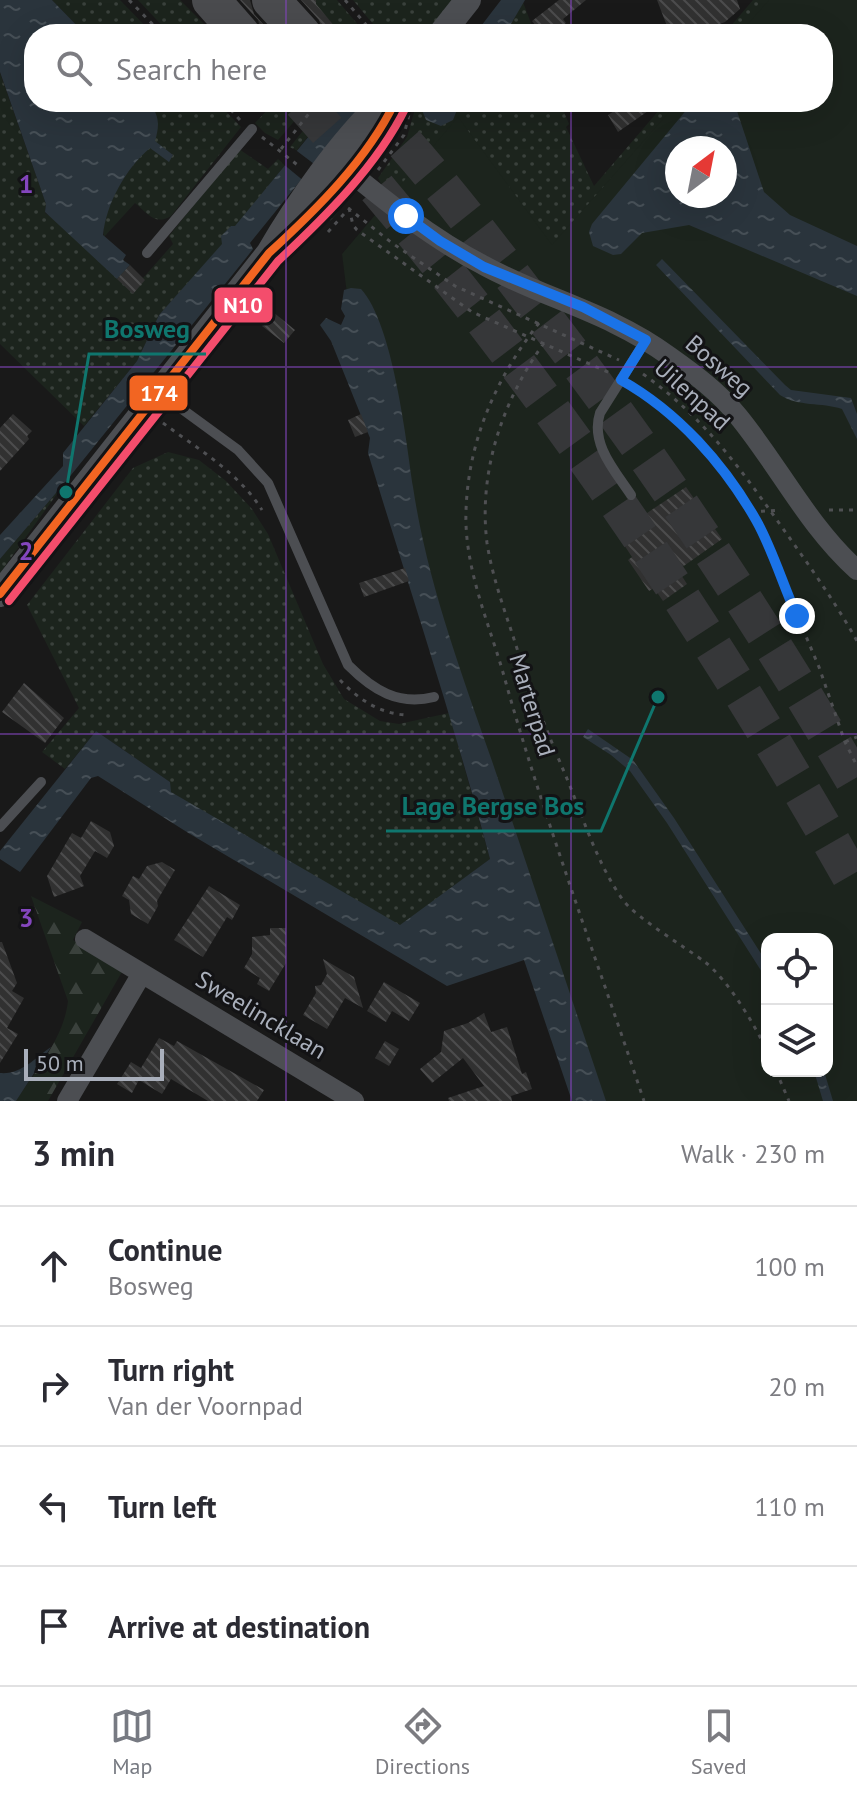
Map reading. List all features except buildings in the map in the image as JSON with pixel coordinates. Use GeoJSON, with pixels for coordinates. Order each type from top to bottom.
{"type":"FeatureCollection","features":[{"type":"Feature","properties":{"kind":"highway"},"geometry":{"type":"LineString","coordinates":[[211,0],[232,24]]}},
{"type":"Feature","properties":{"kind":"highway"},"geometry":{"type":"LineString","coordinates":[[271,0],[293,24]]}},
{"type":"Feature","properties":{"kind":"street"},"geometry":{"type":"LineString","coordinates":[[449,24],[468,0]]}},
{"type":"Feature","properties":{"kind":"street"},"geometry":{"type":"LineString","coordinates":[[350,171],[378,112]]}},
{"type":"Feature","properties":{"kind":"street"},"geometry":{"type":"LineString","coordinates":[[0,594],[269,253],[308,218],[350,171],[391,112]]}},
{"type":"Feature","properties":{"kind":"street","name":"Bosweg"},"geometry":{"type":"LineString","coordinates":[[350,171],[440,241],[484,267],[583,307],[646,340],[705,384],[737,414],[819,531],[857,570]]}},
{"type":"Feature","properties":{"kind":"street","name":"Sweelincklaan"},"geometry":{"type":"LineString","coordinates":[[85,939],[354,1101]]}},
{"type":"Feature","properties":{"kind":"street"},"geometry":{"type":"LineString","coordinates":[[67,1101],[141,975]]}},
{"type":"Feature","properties":{"kind":"lane"},"geometry":{"type":"LineString","coordinates":[[147,253],[252,129]]}},
{"type":"Feature","properties":{"kind":"lane"},"geometry":{"type":"LineString","coordinates":[[631,495],[606,458],[597,431],[600,413],[646,340]]}},
{"type":"Feature","properties":{"kind":"lane"},"geometry":{"type":"LineString","coordinates":[[160,393],[238,450],[268,483],[348,665],[382,693],[402,700],[434,697]]}},
{"type":"Feature","properties":{"kind":"lane"},"geometry":{"type":"LineString","coordinates":[[0,827],[41,782]]}},
{"type":"Feature","properties":{"kind":"path"},"geometry":{"type":"LineString","coordinates":[[129,0],[152,24]]}},
{"type":"Feature","properties":{"kind":"path"},"geometry":{"type":"LineString","coordinates":[[345,0],[365,24]]}},
{"type":"Feature","properties":{"kind":"path"},"geometry":{"type":"LineString","coordinates":[[280,151],[310,112]]}},
{"type":"Feature","properties":{"kind":"path"},"geometry":{"type":"LineString","coordinates":[[350,171],[399,145],[409,112]]}},
{"type":"Feature","properties":{"kind":"path","name":"Uilenpad"},"geometry":{"type":"LineString","coordinates":[[528,337],[472,312],[444,293],[357,230],[349,208],[425,268],[486,301],[630,366],[659,386],[710,430],[754,486],[857,641]]}},
{"type":"Feature","properties":{"kind":"path","name":"Marterpad"},"geometry":{"type":"LineString","coordinates":[[539,323],[494,393],[480,426],[468,482],[465,513],[467,541],[479,597],[512,707],[644,1101]]}},
{"type":"Feature","properties":{"kind":"path"},"geometry":{"type":"LineString","coordinates":[[528,337],[621,380],[664,409],[720,466],[757,521],[857,766]]}},
{"type":"Feature","properties":{"kind":"path"},"geometry":{"type":"LineString","coordinates":[[544,343],[518,382],[502,421],[486,491],[487,540],[503,607],[529,687],[606,869],[624,902],[709,965],[755,1025],[761,1038]]}},
{"type":"Feature","properties":{"kind":"path"},"geometry":{"type":"LineString","coordinates":[[845,742],[857,737]]}},
{"type":"Feature","properties":{"kind":"path"},"geometry":{"type":"LineString","coordinates":[[779,1077],[789,1101]]}},
{"type":"Feature","properties":{"kind":"green space"},"geometry":{"type":"Polygon","coordinates":[[[52,0],[120,0],[143,24],[75,24],[52,0]]]}},
{"type":"Feature","properties":{"kind":"green space"},"geometry":{"type":"Polygon","coordinates":[[[138,0],[180,0],[204,24],[161,24],[138,0]]]}},
{"type":"Feature","properties":{"kind":"green space"},"geometry":{"type":"Polygon","coordinates":[[[312,0],[337,0],[357,24],[332,24],[312,0]]]}},
{"type":"Feature","properties":{"kind":"green space"},"geometry":{"type":"Polygon","coordinates":[[[353,0],[456,0],[437,24],[373,24],[353,0]]]}},
{"type":"Feature","properties":{"kind":"green space"},"geometry":{"type":"Polygon","coordinates":[[[753,0],[790,0],[770,24],[733,24],[753,0]]]}},
{"type":"Feature","properties":{"kind":"green space"},"geometry":{"type":"Polygon","coordinates":[[[769,0],[857,0],[857,1101],[591,1101],[357,375],[342,254],[458,117],[552,245],[669,112],[833,112],[833,24],[748,24],[769,0]]]}},
{"type":"Feature","properties":{"kind":"green space"},"geometry":{"type":"Polygon","coordinates":[[[523,2],[531,24],[511,24],[523,2]]]}},
{"type":"Feature","properties":{"kind":"green space"},"geometry":{"type":"Polygon","coordinates":[[[0,73],[46,204],[45,213],[143,278],[173,244],[169,236],[239,149],[268,169],[278,159],[285,165],[220,247],[159,315],[137,361],[84,426],[0,344],[0,73]]]}},
{"type":"Feature","properties":{"kind":"green space"},"geometry":{"type":"Polygon","coordinates":[[[154,112],[227,112],[241,127],[171,216],[156,219],[135,203],[104,237],[106,214],[111,202],[134,165],[150,147],[168,161],[173,155],[154,141],[157,121],[154,112]]]}},
{"type":"Feature","properties":{"kind":"green space"},"geometry":{"type":"Polygon","coordinates":[[[265,112],[302,112],[278,140],[255,123],[265,112]]]}},
{"type":"Feature","properties":{"kind":"green space"},"geometry":{"type":"Polygon","coordinates":[[[318,112],[329,112],[296,151],[290,147],[318,112]]]}},
{"type":"Feature","properties":{"kind":"green space"},"geometry":{"type":"Polygon","coordinates":[[[395,112],[403,112],[397,136],[375,166],[376,148],[395,112]]]}},
{"type":"Feature","properties":{"kind":"green space"},"geometry":{"type":"Polygon","coordinates":[[[414,112],[564,112],[569,124],[566,127],[594,186],[657,112],[684,112],[644,159],[657,265],[432,226],[382,185],[378,178],[407,137],[414,112]]]}},
{"type":"Feature","properties":{"kind":"green space"},"geometry":{"type":"Polygon","coordinates":[[[331,202],[338,212],[333,218],[292,245],[248,299],[277,258],[331,202]]]}},
{"type":"Feature","properties":{"kind":"green space"},"geometry":{"type":"Polygon","coordinates":[[[168,452],[199,460],[226,481],[252,509],[268,534],[323,664],[344,699],[380,721],[399,724],[449,713],[490,859],[400,926],[170,792],[170,782],[96,731],[65,769],[42,752],[79,708],[27,605],[133,468],[168,452]]]}},
{"type":"Feature","properties":{"kind":"green space"},"geometry":{"type":"Polygon","coordinates":[[[67,480],[0,573],[0,559],[67,480]]]}},
{"type":"Feature","properties":{"kind":"green space"},"geometry":{"type":"Polygon","coordinates":[[[31,896],[82,922],[73,940],[123,970],[48,1101],[16,1101],[55,1041],[68,1001],[31,896]]]}},
{"type":"Feature","properties":{"kind":"water"},"geometry":{"type":"Polygon","coordinates":[[[0,0],[52,0],[75,24],[24,24],[24,112],[155,112],[158,125],[155,141],[173,155],[169,162],[150,148],[133,166],[113,199],[103,235],[126,255],[123,260],[130,265],[117,279],[45,212],[46,204],[0,72],[0,0]]]}},
{"type":"Feature","properties":{"kind":"water"},"geometry":{"type":"Polygon","coordinates":[[[501,0],[525,0],[511,24],[483,24],[501,0]]]}},
{"type":"Feature","properties":{"kind":"water"},"geometry":{"type":"Polygon","coordinates":[[[329,112],[356,112],[250,243],[253,249],[246,258],[0,559],[0,535],[63,466],[63,453],[137,361],[159,315],[222,244],[221,236],[235,226],[329,112]]]}},
{"type":"Feature","properties":{"kind":"water"},"geometry":{"type":"Polygon","coordinates":[[[423,112],[456,112],[453,120],[441,126],[426,120],[423,112]]]}},
{"type":"Feature","properties":{"kind":"water"},"geometry":{"type":"Polygon","coordinates":[[[685,112],[737,112],[764,192],[790,215],[857,246],[857,296],[689,225],[642,233],[621,254],[613,255],[593,246],[589,232],[592,224],[685,112]]]}},
{"type":"Feature","properties":{"kind":"water"},"geometry":{"type":"Polygon","coordinates":[[[662,259],[791,390],[851,398],[857,414],[857,439],[842,409],[794,401],[780,395],[656,265],[662,259]]]}},
{"type":"Feature","properties":{"kind":"water"},"geometry":{"type":"Polygon","coordinates":[[[361,289],[382,328],[402,412],[419,522],[436,592],[606,1101],[572,1101],[524,960],[447,986],[98,776],[91,778],[20,872],[0,859],[0,851],[96,731],[170,782],[171,792],[400,925],[490,859],[368,453],[370,438],[331,341],[320,325],[326,318],[341,325],[345,316],[341,309],[344,290],[361,289]]]}},
{"type":"Feature","properties":{"kind":"water"},"geometry":{"type":"Polygon","coordinates":[[[588,729],[633,760],[761,954],[761,971],[630,771],[583,737],[588,729]]]}},
{"type":"Feature","properties":{"kind":"water"},"geometry":{"type":"Polygon","coordinates":[[[51,1047],[16,1101],[0,1101],[0,1073],[21,1069],[51,1047]]]}},
{"type":"Feature","properties":{"kind":"water"},"geometry":{"type":"Polygon","coordinates":[[[816,1077],[826,1077],[833,1101],[823,1101],[816,1077]]]}},
{"type":"Feature","properties":{"kind":"pier"},"geometry":{"type":"Polygon","coordinates":[[[293,148],[318,167],[305,182],[282,163],[293,148]]]}},
{"type":"Feature","properties":{"kind":"tunnel"},"geometry":{"type":"LineString","coordinates":[[311,112],[457,286],[601,480],[734,681],[857,887]]}},
{"type":"Feature","properties":{"kind":"tunnel"},"geometry":{"type":"LineString","coordinates":[[375,112],[452,199],[662,478],[743,599],[857,785]]}},
{"type":"Feature","properties":{"kind":"transit line","name":"174"},"geometry":{"type":"LineString","coordinates":[[0,594],[269,253],[322,202],[355,164],[389,112]]}},
{"type":"Feature","properties":{"kind":"transit line","name":"N10"},"geometry":{"type":"LineString","coordinates":[[9,601],[278,261],[332,208],[365,170],[403,112]]}},
{"type":"Feature","properties":{"kind":"place","name":"Bosweg"},"geometry":{"type":"Point","coordinates":[66,492]}},
{"type":"Feature","properties":{"kind":"place","name":"Lage Bergse Bos"},"geometry":{"type":"Point","coordinates":[658,697]}},
{"type":"Feature","properties":{"kind":"route"},"geometry":{"type":"LineString","coordinates":[[406,216],[484,267],[583,307],[646,340],[621,380],[664,409],[720,466],[757,521],[797,616]]}}]}
